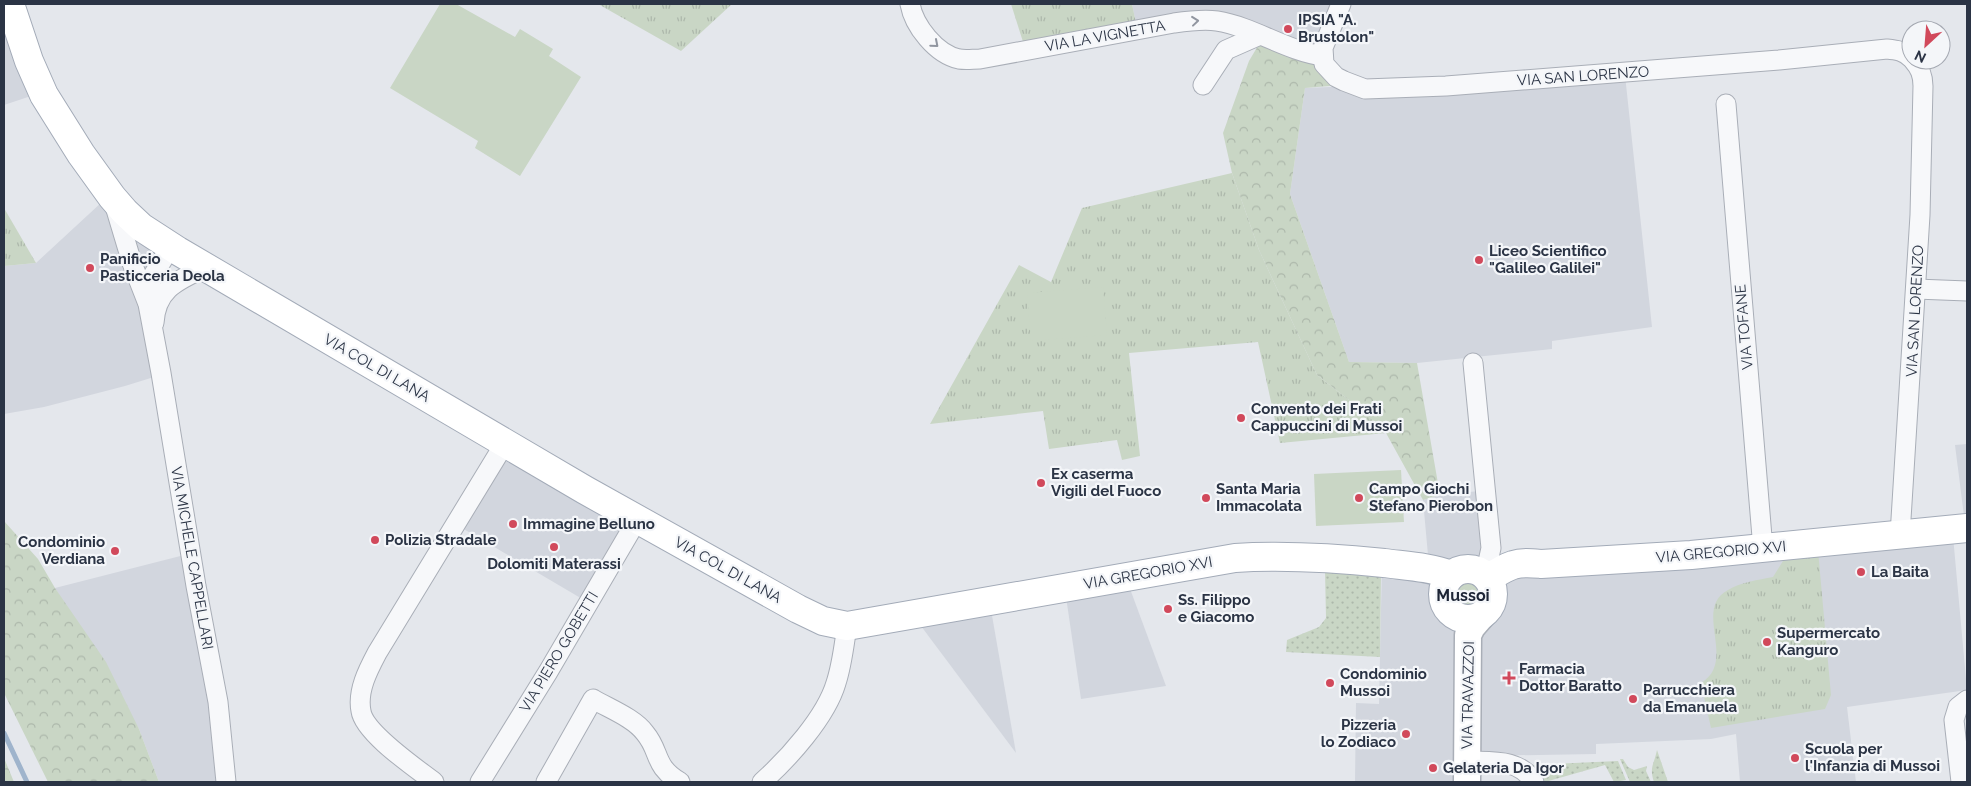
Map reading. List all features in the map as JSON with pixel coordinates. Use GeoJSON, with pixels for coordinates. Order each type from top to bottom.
{"type":"FeatureCollection","features":[{"type":"Feature","properties":{"kind":"main road","name":"VIA COL DI LANA"},"geometry":{"type":"LineString","coordinates":[[10,4],[29,61],[44,95],[81,154],[112,197],[141,227],[206,268],[637,520],[798,609],[824,621],[847,626]]}},
{"type":"Feature","properties":{"kind":"main road","name":"VIA GREGORIO XVI"},"geometry":{"type":"LineString","coordinates":[[847,626],[1235,558],[1304,558],[1411,566],[1433,580],[1473,591],[1511,566],[1532,563],[1673,556],[1763,549],[1967,528]]}},
{"type":"Feature","properties":{"kind":"street","name":"VIA LA VIGNETTA"},"geometry":{"type":"LineString","coordinates":[[910,4],[918,24],[925,35],[936,46],[958,59],[980,59],[1203,20],[1229,23],[1306,52],[1323,56]]}},
{"type":"Feature","properties":{"kind":"street"},"geometry":{"type":"LineString","coordinates":[[1323,56],[1326,39],[1341,4]]}},
{"type":"Feature","properties":{"kind":"street"},"geometry":{"type":"LineString","coordinates":[[1204,85],[1226,50],[1260,35]]}},
{"type":"Feature","properties":{"kind":"street","name":"VIA SAN LORENZO"},"geometry":{"type":"LineString","coordinates":[[1323,56],[1324,64],[1336,77],[1365,89],[1446,86],[1779,60],[1887,49],[1901,51]]}},
{"type":"Feature","properties":{"kind":"street","name":"VIA SAN LORENZO"},"geometry":{"type":"LineString","coordinates":[[1900,535],[1920,214],[1924,86],[1920,70]]}},
{"type":"Feature","properties":{"kind":"street","name":"VIA TOFANE"},"geometry":{"type":"LineString","coordinates":[[1726,104],[1763,549]]}},
{"type":"Feature","properties":{"kind":"street","name":"VIA MICHELE CAPPELLARI"},"geometry":{"type":"LineString","coordinates":[[112,197],[132,263],[154,303]]}},
{"type":"Feature","properties":{"kind":"street","name":"VIA MICHELE CAPPELLARI"},"geometry":{"type":"LineString","coordinates":[[174,249],[165,282],[154,303],[154,335],[196,586],[218,702],[226,782]]}},
{"type":"Feature","properties":{"kind":"street"},"geometry":{"type":"LineString","coordinates":[[154,303],[178,280],[206,268]]}},
{"type":"Feature","properties":{"kind":"street"},"geometry":{"type":"LineString","coordinates":[[1916,289],[1967,291]]}},
{"type":"Feature","properties":{"kind":"street"},"geometry":{"type":"LineString","coordinates":[[1473,362],[1473,591]]}},
{"type":"Feature","properties":{"kind":"street"},"geometry":{"type":"LineString","coordinates":[[434,782],[387,745],[370,728],[361,713],[360,697],[368,670],[377,653],[505,443]]}},
{"type":"Feature","properties":{"kind":"street","name":"VIA PIERO GOBETTI"},"geometry":{"type":"LineString","coordinates":[[480,782],[548,672],[637,520]]}},
{"type":"Feature","properties":{"kind":"street","name":"VIA TRAVAZZOI"},"geometry":{"type":"LineString","coordinates":[[1467,772],[1473,591]]}},
{"type":"Feature","properties":{"kind":"street"},"geometry":{"type":"LineString","coordinates":[[762,782],[798,746],[831,697],[836,685],[847,626]]}},
{"type":"Feature","properties":{"kind":"street"},"geometry":{"type":"LineString","coordinates":[[546,782],[593,699],[637,725],[645,732],[663,768],[680,782]]}},
{"type":"Feature","properties":{"kind":"street"},"geometry":{"type":"LineString","coordinates":[[1961,782],[1954,720],[1958,707],[1967,700]]}},
{"type":"Feature","properties":{"kind":"street"},"geometry":{"type":"LineString","coordinates":[[1467,772],[1506,762],[1518,766],[1534,782]]}},
{"type":"Feature","properties":{"kind":"shaded area"},"geometry":{"type":"Polygon","coordinates":[[[4,4],[46,91],[4,105],[4,4]]]}},
{"type":"Feature","properties":{"kind":"shaded area","name":"IPSIA \"A. Brustolon\""},"geometry":{"type":"Polygon","coordinates":[[[1132,4],[1337,4],[1319,49],[1265,34],[1136,23],[1132,4]]]}},
{"type":"Feature","properties":{"kind":"shaded area","name":"Liceo Scientifico \"Galileo Galilei\""},"geometry":{"type":"Polygon","coordinates":[[[1625,75],[1652,327],[1552,341],[1552,349],[1417,363],[1349,362],[1290,194],[1305,88],[1625,75]]]}},
{"type":"Feature","properties":{"kind":"shaded area"},"geometry":{"type":"Polygon","coordinates":[[[115,190],[144,221],[170,372],[44,407],[4,414],[4,266],[36,263],[115,190]]]}},
{"type":"Feature","properties":{"kind":"shaded area"},"geometry":{"type":"Polygon","coordinates":[[[501,436],[635,514],[584,600],[450,521],[501,436]]]}},
{"type":"Feature","properties":{"kind":"shaded area"},"geometry":{"type":"Polygon","coordinates":[[[1967,444],[1967,523],[1965,524],[1955,445],[1967,444]]]}},
{"type":"Feature","properties":{"kind":"shaded area"},"geometry":{"type":"Polygon","coordinates":[[[1489,490],[1495,566],[1952,525],[1967,690],[1847,707],[1856,782],[1740,782],[1736,734],[1711,739],[1596,744],[1596,754],[1469,756],[1470,782],[1355,782],[1356,703],[1379,704],[1382,562],[1429,566],[1423,500],[1440,495],[1489,490]]]}},
{"type":"Feature","properties":{"kind":"shaded area"},"geometry":{"type":"Polygon","coordinates":[[[200,551],[233,782],[159,782],[139,729],[55,588],[200,551]]]}},
{"type":"Feature","properties":{"kind":"shaded area"},"geometry":{"type":"Polygon","coordinates":[[[1126,578],[1166,686],[1081,699],[1065,590],[1126,578]]]}},
{"type":"Feature","properties":{"kind":"shaded area"},"geometry":{"type":"Polygon","coordinates":[[[990,604],[1016,753],[915,618],[990,604]]]}},
{"type":"Feature","properties":{"kind":"green space"},"geometry":{"type":"Polygon","coordinates":[[[440,4],[456,4],[515,37],[520,29],[553,49],[549,56],[581,77],[520,176],[475,148],[478,141],[390,88],[440,4]]]}},
{"type":"Feature","properties":{"kind":"green space"},"geometry":{"type":"Polygon","coordinates":[[[598,4],[732,4],[681,51],[598,4]]]}},
{"type":"Feature","properties":{"kind":"green space"},"geometry":{"type":"Polygon","coordinates":[[[1011,4],[1132,4],[1136,23],[1024,45],[1011,4]]]}},
{"type":"Feature","properties":{"kind":"green space"},"geometry":{"type":"Polygon","coordinates":[[[1265,34],[1319,49],[1342,85],[1305,88],[1290,194],[1349,362],[1417,363],[1440,495],[1423,500],[1386,433],[1363,411],[1317,375],[1259,250],[1232,173],[1223,133],[1249,61],[1265,34]]]}},
{"type":"Feature","properties":{"kind":"green space"},"geometry":{"type":"Polygon","coordinates":[[[1232,173],[1259,250],[1317,375],[1363,411],[1386,433],[1280,443],[1258,342],[1129,353],[1140,456],[1122,460],[1117,440],[1049,449],[1043,411],[930,424],[1019,265],[1051,282],[1082,208],[1232,173]]]}},
{"type":"Feature","properties":{"kind":"green space"},"geometry":{"type":"Polygon","coordinates":[[[4,208],[36,263],[4,266],[4,208]]]}},
{"type":"Feature","properties":{"kind":"green space"},"geometry":{"type":"Polygon","coordinates":[[[1103,287],[1107,335],[1031,341],[1027,293],[1103,287]]]}},
{"type":"Feature","properties":{"kind":"green space","name":"Campo Giochi Stefano Pierobon"},"geometry":{"type":"Polygon","coordinates":[[[1401,470],[1404,522],[1316,526],[1314,474],[1401,470]]]}},
{"type":"Feature","properties":{"kind":"green space"},"geometry":{"type":"Polygon","coordinates":[[[4,521],[38,559],[55,588],[106,662],[139,729],[159,782],[48,782],[4,693],[4,521]]]}},
{"type":"Feature","properties":{"kind":"green space","name":"Supermercato Kanguro"},"geometry":{"type":"Polygon","coordinates":[[[1817,539],[1831,695],[1825,709],[1711,728],[1701,683],[1711,673],[1716,662],[1713,622],[1714,609],[1718,599],[1728,590],[1738,585],[1773,577],[1796,540],[1817,539]]]}},
{"type":"Feature","properties":{"kind":"green space"},"geometry":{"type":"Polygon","coordinates":[[[1325,570],[1381,573],[1380,657],[1286,652],[1287,640],[1319,627],[1326,618],[1325,570]]]}},
{"type":"Feature","properties":{"kind":"green space"},"geometry":{"type":"Polygon","coordinates":[[[1468,579],[1478,584],[1483,594],[1478,604],[1468,609],[1458,604],[1453,594],[1458,584],[1468,579]]]}},
{"type":"Feature","properties":{"kind":"green space"},"geometry":{"type":"Polygon","coordinates":[[[1657,750],[1668,782],[1654,782],[1652,769],[1657,750]]]}},
{"type":"Feature","properties":{"kind":"green space"},"geometry":{"type":"Polygon","coordinates":[[[4,758],[14,782],[4,782],[4,758]]]}},
{"type":"Feature","properties":{"kind":"green space"},"geometry":{"type":"Polygon","coordinates":[[[1620,759],[1623,759],[1628,767],[1634,770],[1647,766],[1646,771],[1651,782],[1630,782],[1620,759]]]}},
{"type":"Feature","properties":{"kind":"green space"},"geometry":{"type":"Polygon","coordinates":[[[1618,761],[1626,780],[1614,782],[1605,765],[1545,782],[1539,771],[1530,765],[1618,761]]]}},
{"type":"Feature","properties":{"kind":"waterway"},"geometry":{"type":"LineString","coordinates":[[4,733],[27,782]]}},
{"type":"Feature","properties":{"kind":"place","name":"IPSIA \"A. Brustolon\""},"geometry":{"type":"Point","coordinates":[1288,29]}},
{"type":"Feature","properties":{"kind":"place","name":"Liceo Scientifico \"Galileo Galilei\""},"geometry":{"type":"Point","coordinates":[1479,260]}},
{"type":"Feature","properties":{"kind":"place","name":"Panificio Pasticceria Deola"},"geometry":{"type":"Point","coordinates":[90,268]}},
{"type":"Feature","properties":{"kind":"place","name":"Convento dei Frati Cappuccini di Mussoi"},"geometry":{"type":"Point","coordinates":[1241,418]}},
{"type":"Feature","properties":{"kind":"place","name":"Ex caserma Vigili del Fuoco"},"geometry":{"type":"Point","coordinates":[1041,483]}},
{"type":"Feature","properties":{"kind":"place","name":"Santa Maria Immacolata"},"geometry":{"type":"Point","coordinates":[1206,498]}},
{"type":"Feature","properties":{"kind":"place","name":"Campo Giochi Stefano Pierobon"},"geometry":{"type":"Point","coordinates":[1359,498]}},
{"type":"Feature","properties":{"kind":"place","name":"Immagine Belluno"},"geometry":{"type":"Point","coordinates":[513,524]}},
{"type":"Feature","properties":{"kind":"place","name":"Polizia Stradale"},"geometry":{"type":"Point","coordinates":[375,540]}},
{"type":"Feature","properties":{"kind":"place","name":"Dolomiti Materassi"},"geometry":{"type":"Point","coordinates":[554,547]}},
{"type":"Feature","properties":{"kind":"place","name":"Condominio Verdiana"},"geometry":{"type":"Point","coordinates":[115,551]}},
{"type":"Feature","properties":{"kind":"place","name":"La Baita"},"geometry":{"type":"Point","coordinates":[1861,572]}},
{"type":"Feature","properties":{"kind":"place","name":"Ss. Filippo e Giacomo"},"geometry":{"type":"Point","coordinates":[1168,609]}},
{"type":"Feature","properties":{"kind":"place","name":"Supermercato Kanguro"},"geometry":{"type":"Point","coordinates":[1767,642]}},
{"type":"Feature","properties":{"kind":"place","name":"Farmacia Dottor Baratto"},"geometry":{"type":"Point","coordinates":[1509,678]}},
{"type":"Feature","properties":{"kind":"place","name":"Condominio Mussoi"},"geometry":{"type":"Point","coordinates":[1330,683]}},
{"type":"Feature","properties":{"kind":"place","name":"Parrucchiera da Emanuela"},"geometry":{"type":"Point","coordinates":[1633,699]}},
{"type":"Feature","properties":{"kind":"place","name":"Pizzeria lo Zodiaco"},"geometry":{"type":"Point","coordinates":[1406,734]}},
{"type":"Feature","properties":{"kind":"place","name":"Scuola per l'Infanzia di Mussoi"},"geometry":{"type":"Point","coordinates":[1795,758]}},
{"type":"Feature","properties":{"kind":"place","name":"Gelateria Da Igor"},"geometry":{"type":"Point","coordinates":[1433,768]}},
{"type":"Feature","properties":{"kind":"district","name":"Mussoi"},"geometry":{"type":"Point","coordinates":[1463,595]}}]}
